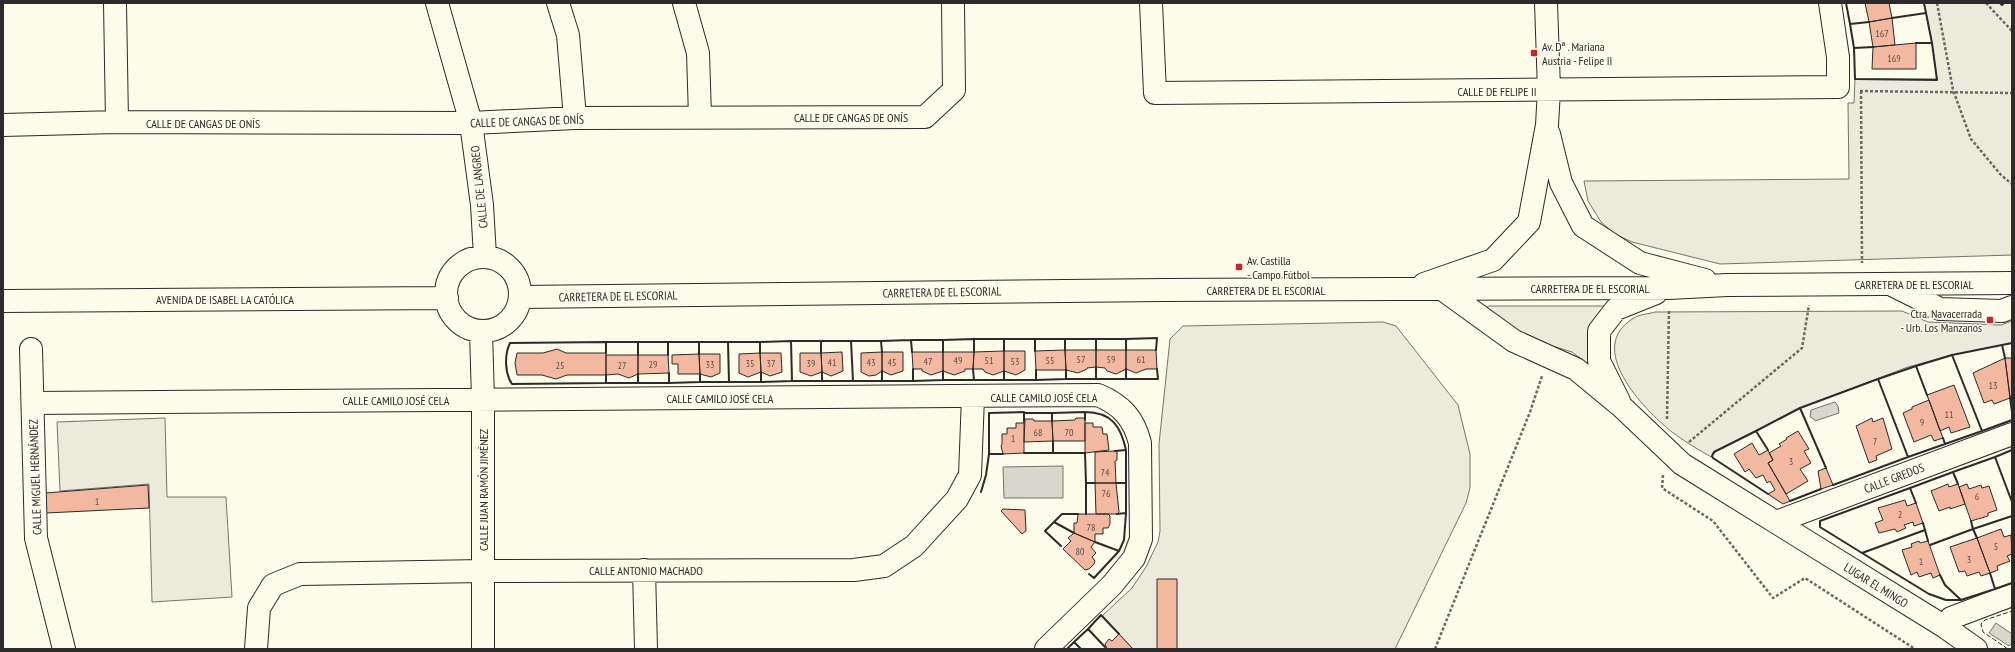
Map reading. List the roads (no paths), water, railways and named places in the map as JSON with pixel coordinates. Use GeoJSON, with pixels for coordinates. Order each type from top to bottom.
{"type":"FeatureCollection","features":[{"type":"Feature","properties":{"kind":"street"},"geometry":{"type":"LineString","coordinates":[[115,3],[116,122]]}},
{"type":"Feature","properties":{"kind":"street","name":"CALLE DE LANGREO"},"geometry":{"type":"LineString","coordinates":[[437,3],[472,123],[482,205],[485,256]]}},
{"type":"Feature","properties":{"kind":"street"},"geometry":{"type":"LineString","coordinates":[[558,3],[568,35],[575,118]]}},
{"type":"Feature","properties":{"kind":"street"},"geometry":{"type":"LineString","coordinates":[[684,3],[698,53],[700,117]]}},
{"type":"Feature","properties":{"kind":"street","name":"CALLE DE CANGAS DE ONÍS"},"geometry":{"type":"LineString","coordinates":[[3,125],[116,122],[472,123],[575,118],[925,116],[954,90],[952,3]]}},
{"type":"Feature","properties":{"kind":"street","name":"CALLE DE FELIPE II"},"geometry":{"type":"LineString","coordinates":[[1151,3],[1156,93],[1838,87],[1837,45],[1830,3]]}},
{"type":"Feature","properties":{"kind":"street"},"geometry":{"type":"LineString","coordinates":[[1407,289],[1493,260],[1529,222],[1547,125],[1549,90],[1546,3]]}},
{"type":"Feature","properties":{"kind":"street"},"geometry":{"type":"LineString","coordinates":[[1547,125],[1561,183],[1583,226],[1640,263],[1727,285]]}},
{"type":"Feature","properties":{"kind":"street"},"geometry":{"type":"LineString","coordinates":[[485,256],[499,260],[511,269],[518,282],[520,297],[515,313],[503,325],[492,330],[481,330],[468,327],[458,320],[450,310],[447,298],[448,285],[452,273],[461,264],[473,258],[485,256]]}},
{"type":"Feature","properties":{"kind":"street","name":"CARRETERA DE EL ESCORIAL"},"geometry":{"type":"LineString","coordinates":[[520,297],[1669,288],[1727,285],[2012,283]]}},
{"type":"Feature","properties":{"kind":"street"},"geometry":{"type":"LineString","coordinates":[[1891,284],[1940,309],[2002,311],[2012,307]]}},
{"type":"Feature","properties":{"kind":"street"},"geometry":{"type":"LineString","coordinates":[[1622,407],[1599,361],[1599,331],[1616,309],[1669,288]]}},
{"type":"Feature","properties":{"kind":"street","name":"LUGAR EL MINGO"},"geometry":{"type":"LineString","coordinates":[[1442,289],[1514,341],[1576,369],[1622,407],[1682,464],[1945,627],[1976,649]]}},
{"type":"Feature","properties":{"kind":"street","name":"AVENIDA DE ISABEL LA CATÓLICA"},"geometry":{"type":"LineString","coordinates":[[3,301],[447,298]]}},
{"type":"Feature","properties":{"kind":"street","name":"CALLE JUAN RAMÓN JIMÉNEZ"},"geometry":{"type":"LineString","coordinates":[[481,330],[483,400],[484,649]]}},
{"type":"Feature","properties":{"kind":"street","name":"CALLE MIGUEL HERNÁNDEZ"},"geometry":{"type":"LineString","coordinates":[[31,350],[36,538],[64,649]]}},
{"type":"Feature","properties":{"kind":"street","name":"CALLE CAMILO JOSÉ CELA"},"geometry":{"type":"LineString","coordinates":[[33,403],[1098,395],[1121,408],[1136,428],[1140,443],[1141,539],[1134,558],[1112,585],[1046,649]]}},
{"type":"Feature","properties":{"kind":"street","name":"CALLE ANTONIO MACHADO"},"geometry":{"type":"LineString","coordinates":[[256,649],[259,608],[273,585],[300,574],[483,571],[854,570],[884,566],[914,546],[957,499],[970,475],[973,397]]}},
{"type":"Feature","properties":{"kind":"street","name":"CALLE GREDOS"},"geometry":{"type":"LineString","coordinates":[[1776,522],[2012,434]]}},
{"type":"Feature","properties":{"kind":"street"},"geometry":{"type":"LineString","coordinates":[[644,570],[646,649]]}},
{"type":"Feature","properties":{"kind":"street"},"geometry":{"type":"LineString","coordinates":[[1945,627],[1951,618],[2012,595]]}},
{"type":"Feature","properties":{"kind":"place","name":"Av. Dª . Mariana Austria - Felipe II"},"geometry":{"type":"Point","coordinates":[1534,53]}},
{"type":"Feature","properties":{"kind":"place","name":"Av. Castilla - Campo Fútbol"},"geometry":{"type":"Point","coordinates":[1239,267]}},
{"type":"Feature","properties":{"kind":"place","name":"Ctra. Navacerrada - Urb. Los Manzanos"},"geometry":{"type":"Point","coordinates":[1990,320]}}]}
